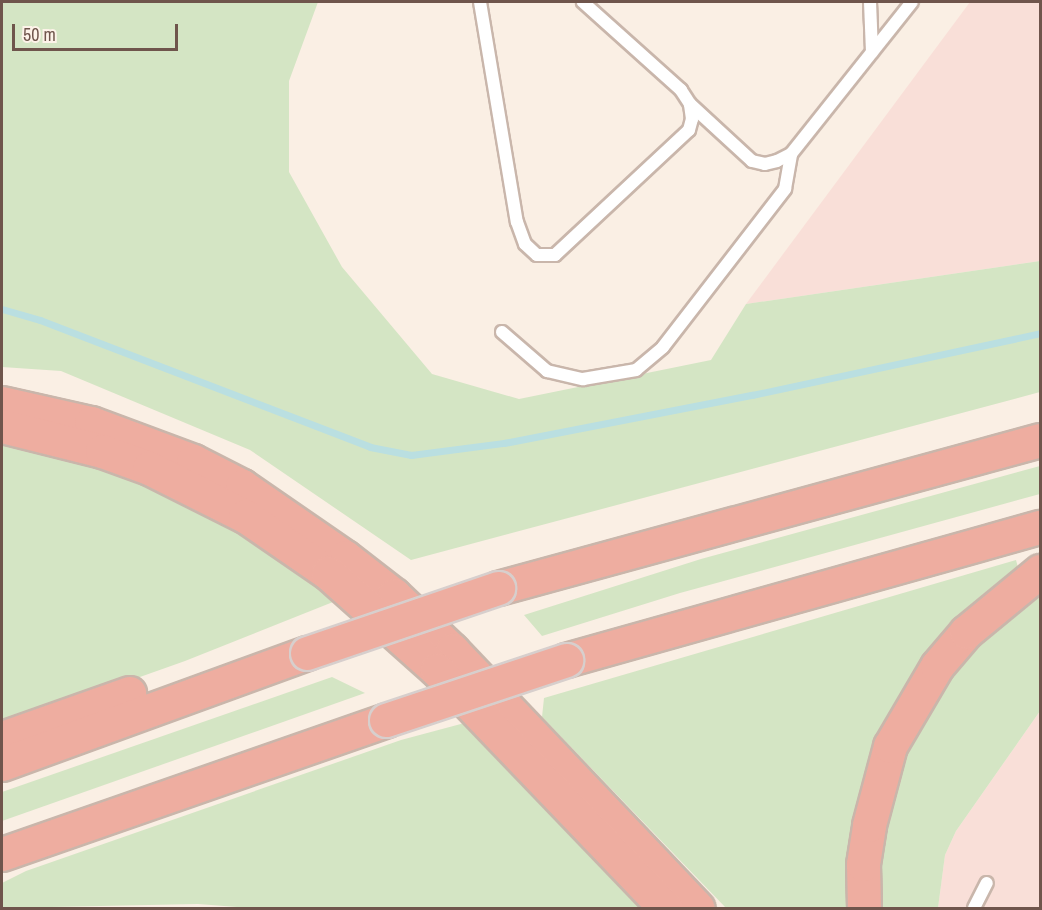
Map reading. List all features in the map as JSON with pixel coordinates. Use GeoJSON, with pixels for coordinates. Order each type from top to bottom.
{"type":"FeatureCollection","features":[{"type":"Feature","properties":{"kind":"highway"},"geometry":{"type":"LineString","coordinates":[[2,403],[91,423],[194,461],[242,486],[345,557],[394,595],[452,650],[698,909]]}},
{"type":"Feature","properties":{"kind":"highway"},"geometry":{"type":"LineString","coordinates":[[2,426],[102,451],[149,468],[245,516],[328,573],[437,670],[666,909]]}},
{"type":"Feature","properties":{"kind":"highway"},"geometry":{"type":"LineString","coordinates":[[2,764],[194,693],[498,588],[1041,440]]}},
{"type":"Feature","properties":{"kind":"highway"},"geometry":{"type":"LineString","coordinates":[[2,854],[386,720],[566,660],[1041,527]]}},
{"type":"Feature","properties":{"kind":"highway"},"geometry":{"type":"LineString","coordinates":[[864,909],[863,864],[869,825],[890,746],[937,666],[966,632],[1041,571]]}},
{"type":"Feature","properties":{"kind":"highway"},"geometry":{"type":"LineString","coordinates":[[2,738],[134,692],[194,693]]}},
{"type":"Feature","properties":{"kind":"lane"},"geometry":{"type":"LineString","coordinates":[[480,2],[517,222],[525,244],[537,255],[555,255],[689,130],[690,104]]}},
{"type":"Feature","properties":{"kind":"lane"},"geometry":{"type":"LineString","coordinates":[[583,2],[681,90],[690,104],[752,161],[765,164],[791,154]]}},
{"type":"Feature","properties":{"kind":"lane"},"geometry":{"type":"LineString","coordinates":[[870,2],[872,52]]}},
{"type":"Feature","properties":{"kind":"lane"},"geometry":{"type":"LineString","coordinates":[[502,332],[547,370],[583,379],[636,370],[663,347],[785,189],[791,154],[912,2]]}},
{"type":"Feature","properties":{"kind":"lane"},"geometry":{"type":"LineString","coordinates":[[974,909],[987,883]]}},
{"type":"Feature","properties":{"kind":"shaded area"},"geometry":{"type":"Polygon","coordinates":[[[970,2],[1040,2],[1040,261],[746,304],[970,2]]]}},
{"type":"Feature","properties":{"kind":"shaded area"},"geometry":{"type":"Polygon","coordinates":[[[1040,711],[1040,908],[938,908],[945,855],[956,831],[1040,711]]]}},
{"type":"Feature","properties":{"kind":"green space"},"geometry":{"type":"Polygon","coordinates":[[[2,2],[318,2],[289,81],[289,172],[342,267],[432,374],[519,399],[711,360],[746,304],[1040,261],[1040,392],[411,560],[250,450],[61,371],[2,367],[2,2]]]}},
{"type":"Feature","properties":{"kind":"green space"},"geometry":{"type":"Polygon","coordinates":[[[2,438],[67,452],[215,513],[338,600],[185,661],[2,726],[2,438]]]}},
{"type":"Feature","properties":{"kind":"green space"},"geometry":{"type":"Polygon","coordinates":[[[1040,466],[1040,494],[680,593],[542,636],[524,615],[701,559],[1040,466]]]}},
{"type":"Feature","properties":{"kind":"green space"},"geometry":{"type":"Polygon","coordinates":[[[1016,560],[1020,575],[917,676],[855,908],[726,908],[542,717],[544,698],[1016,560]]]}},
{"type":"Feature","properties":{"kind":"green space"},"geometry":{"type":"Polygon","coordinates":[[[1040,590],[1040,711],[956,831],[945,855],[938,908],[878,908],[880,855],[890,801],[916,730],[962,661],[991,629],[1040,590]]]}},
{"type":"Feature","properties":{"kind":"green space"},"geometry":{"type":"Polygon","coordinates":[[[332,677],[365,693],[2,821],[2,792],[332,677]]]}},
{"type":"Feature","properties":{"kind":"green space"},"geometry":{"type":"Polygon","coordinates":[[[472,721],[655,908],[250,908],[198,904],[2,908],[2,883],[26,871],[401,740],[472,721]]]}},
{"type":"Feature","properties":{"kind":"waterway"},"geometry":{"type":"LineString","coordinates":[[2,309],[40,320],[370,447],[411,455],[504,443],[752,395],[1040,333]]}}]}
